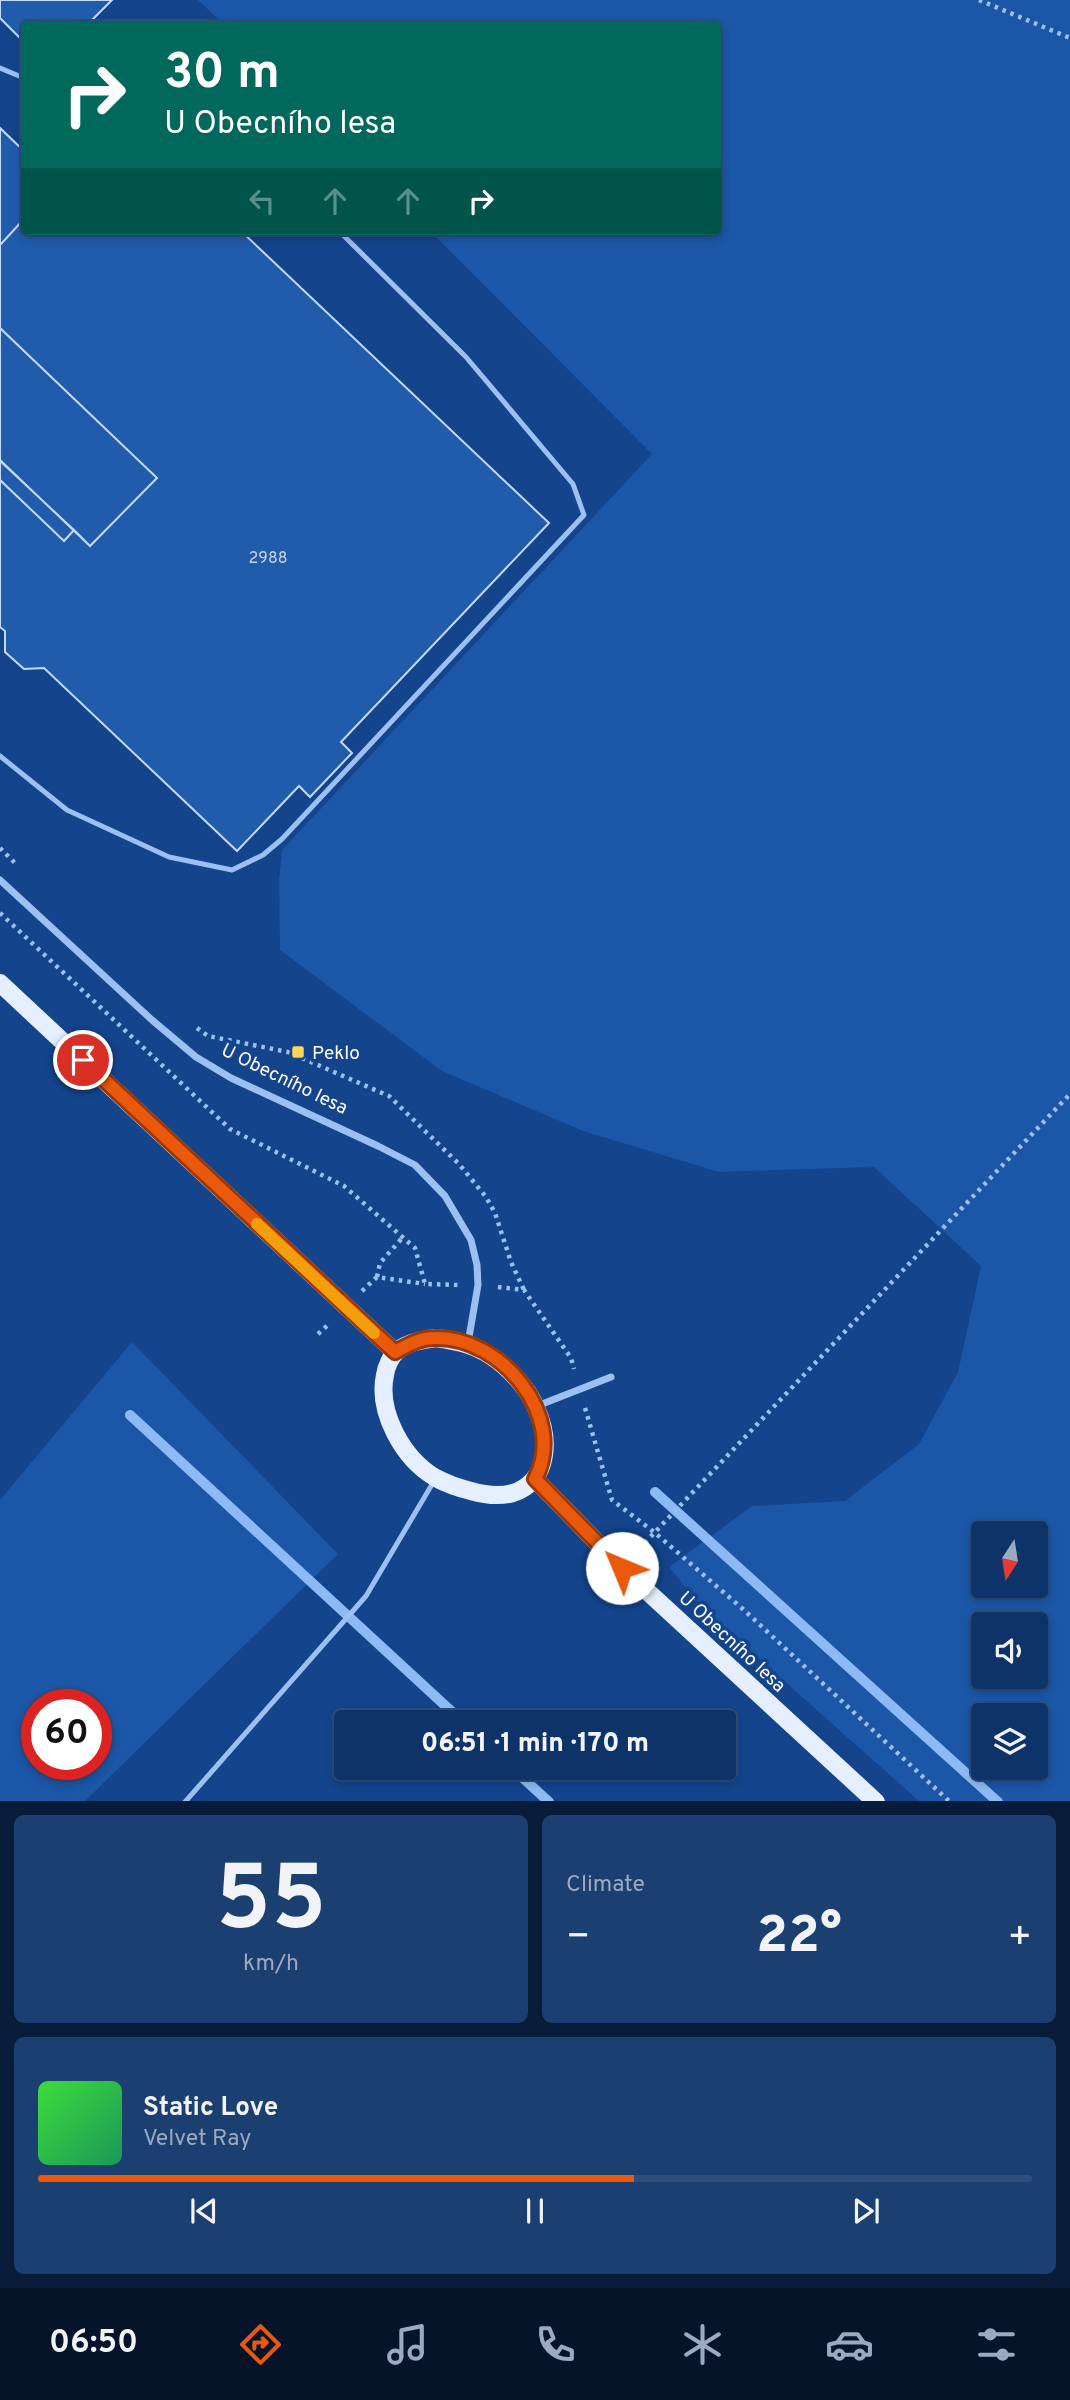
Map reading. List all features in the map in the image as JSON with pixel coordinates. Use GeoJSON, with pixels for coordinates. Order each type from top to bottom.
{"type":"FeatureCollection","features":[{"type":"Feature","properties":{"kind":"main road"},"geometry":{"type":"LineString","coordinates":[[0,983],[395,1352]]}},
{"type":"Feature","properties":{"kind":"main road"},"geometry":{"type":"LineString","coordinates":[[436,1338],[468,1343],[493,1357],[520,1382],[536,1406],[543,1427],[543,1465],[535,1479],[520,1490],[503,1496],[482,1494],[435,1478],[417,1463],[400,1443],[385,1405],[382,1387],[386,1369],[395,1352],[415,1341],[436,1338]]}},
{"type":"Feature","properties":{"kind":"main road","name":"U Obecního lesa"},"geometry":{"type":"LineString","coordinates":[[535,1479],[622,1568],[876,1801]]}},
{"type":"Feature","properties":{"kind":"street","name":"U Obecního lesa"},"geometry":{"type":"LineString","coordinates":[[0,880],[195,1057],[231,1078],[415,1165],[445,1196],[471,1240],[478,1285],[468,1343]]}},
{"type":"Feature","properties":{"kind":"street"},"geometry":{"type":"LineString","coordinates":[[536,1406],[611,1377]]}},
{"type":"Feature","properties":{"kind":"lane"},"geometry":{"type":"LineString","coordinates":[[0,68],[21,77]]}},
{"type":"Feature","properties":{"kind":"lane"},"geometry":{"type":"LineString","coordinates":[[0,756],[67,810],[169,857],[232,870],[263,855],[282,839],[584,515],[573,484],[466,358],[343,235]]}},
{"type":"Feature","properties":{"kind":"lane"},"geometry":{"type":"LineString","coordinates":[[185,1801],[366,1596],[435,1478]]}},
{"type":"Feature","properties":{"kind":"path"},"geometry":{"type":"LineString","coordinates":[[979,0],[1070,38]]}},
{"type":"Feature","properties":{"kind":"path"},"geometry":{"type":"LineString","coordinates":[[0,848],[20,867]]}},
{"type":"Feature","properties":{"kind":"path"},"geometry":{"type":"LineString","coordinates":[[0,913],[55,965]]}},
{"type":"Feature","properties":{"kind":"path"},"geometry":{"type":"LineString","coordinates":[[197,1027],[208,1036],[288,1052],[388,1096],[466,1172],[486,1197],[495,1213],[511,1262],[524,1290]]}},
{"type":"Feature","properties":{"kind":"path"},"geometry":{"type":"LineString","coordinates":[[622,1568],[1070,1094]]}},
{"type":"Feature","properties":{"kind":"path"},"geometry":{"type":"LineString","coordinates":[[377,1277],[380,1263],[403,1237]]}},
{"type":"Feature","properties":{"kind":"shaded area"},"geometry":{"type":"Polygon","coordinates":[[[198,0],[1070,0],[1070,1801],[919,1801],[703,1609],[669,1567],[752,1506],[845,1501],[919,1444],[958,1372],[981,1266],[874,1167],[719,1172],[583,1131],[442,1071],[280,950],[279,881],[282,850],[652,454],[434,235],[721,235],[721,21],[220,21],[198,0]]]}},
{"type":"Feature","properties":{"kind":"shaded area"},"geometry":{"type":"Polygon","coordinates":[[[132,1342],[338,1554],[112,1775],[112,1689],[21,1689],[21,1780],[107,1780],[85,1801],[0,1801],[0,1500],[132,1342]]]}},
{"type":"Feature","properties":{"kind":"building"},"geometry":{"type":"Polygon","coordinates":[[[0,0],[112,0],[91,21],[21,21],[21,39],[0,18],[0,0]]]}},
{"type":"Feature","properties":{"kind":"building"},"geometry":{"type":"Polygon","coordinates":[[[0,128],[21,148],[21,222],[0,245],[0,128]]]}},
{"type":"Feature","properties":{"kind":"building"},"geometry":{"type":"Polygon","coordinates":[[[21,222],[21,235],[245,235],[549,523],[341,742],[352,753],[310,797],[299,786],[237,851],[44,668],[24,669],[5,652],[5,631],[0,627],[0,480],[64,541],[74,530],[90,546],[157,478],[0,328],[0,245],[21,222]]]}},
{"type":"Feature","properties":{"kind":"building"},"geometry":{"type":"Polygon","coordinates":[[[0,328],[157,478],[90,546],[0,460],[0,328]]]}},
{"type":"Feature","properties":{"kind":"building"},"geometry":{"type":"Polygon","coordinates":[[[0,461],[74,530],[64,541],[0,480],[0,461]]]}},
{"type":"Feature","properties":{"kind":"waterway"},"geometry":{"type":"LineString","coordinates":[[130,1415],[450,1710]]}},
{"type":"Feature","properties":{"kind":"waterway"},"geometry":{"type":"LineString","coordinates":[[655,1492],[997,1801]]}},
{"type":"Feature","properties":{"kind":"waterway"},"geometry":{"type":"LineString","coordinates":[[525,1780],[548,1801]]}},
{"type":"Feature","properties":{"kind":"slow traffic"},"geometry":{"type":"LineString","coordinates":[[257,1224],[374,1333]]}},
{"type":"Feature","properties":{"kind":"place","name":"Peklo"},"geometry":{"type":"Point","coordinates":[298,1052]}},
{"type":"Feature","properties":{"kind":"route"},"geometry":{"type":"LineString","coordinates":[[83,1060],[395,1352],[415,1341],[436,1338],[468,1343],[493,1357],[520,1382],[536,1406],[543,1427],[543,1465],[535,1479],[622,1568]]}}]}
